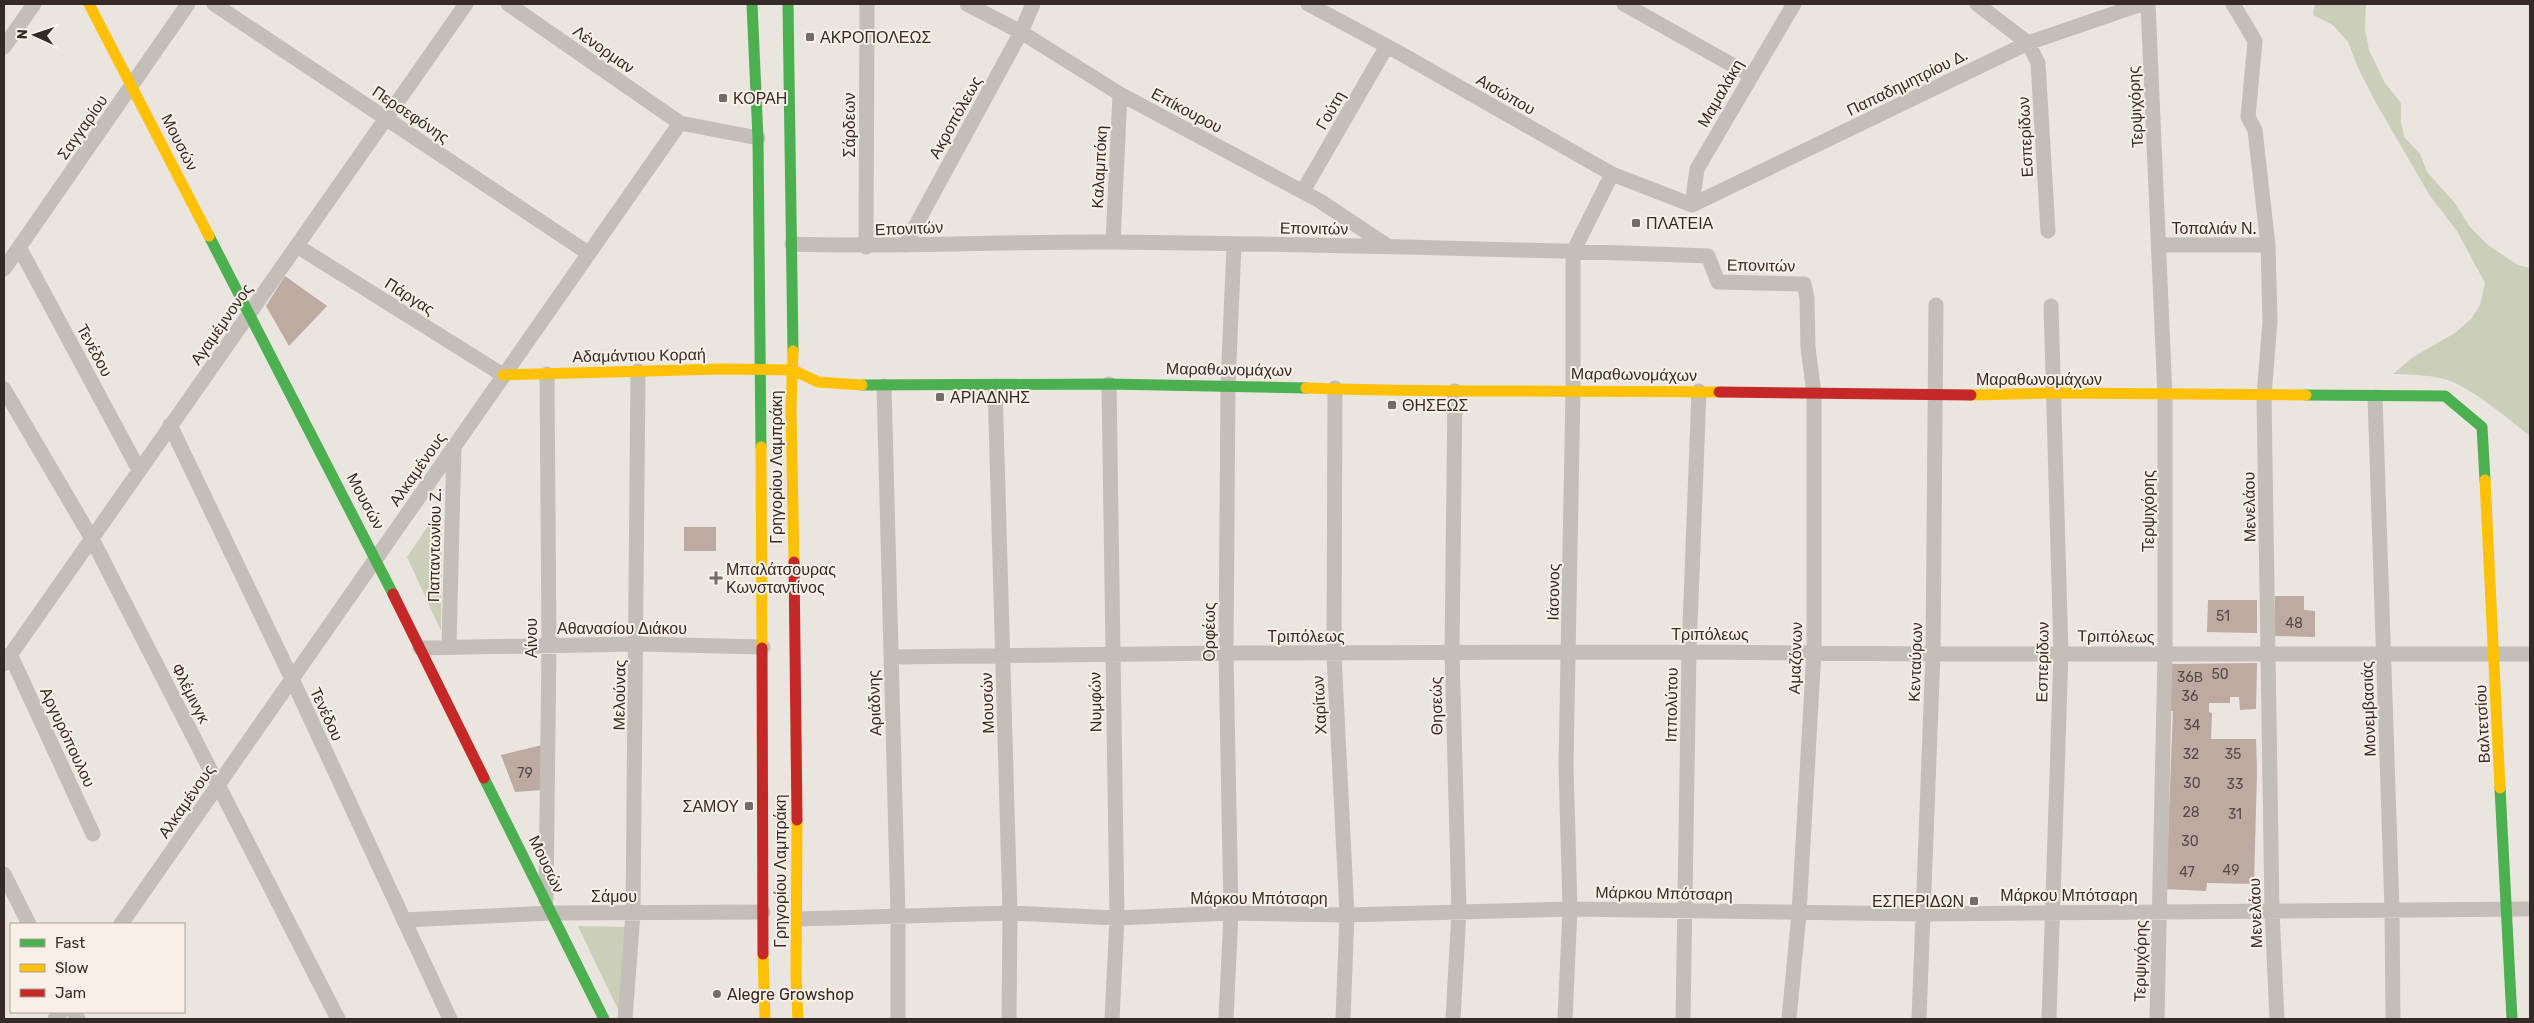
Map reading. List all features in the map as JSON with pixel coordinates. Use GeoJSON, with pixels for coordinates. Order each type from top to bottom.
{"type":"FeatureCollection","features":[{"type":"Feature","properties":{"kind":"street"},"geometry":{"type":"LineString","coordinates":[[4,47],[34,4]]}},
{"type":"Feature","properties":{"kind":"street","name":"Μουσών"},"geometry":{"type":"LineString","coordinates":[[88,4],[376,558],[604,1019]]}},
{"type":"Feature","properties":{"kind":"street","name":"Σαγγαρίου"},"geometry":{"type":"LineString","coordinates":[[4,269],[188,4]]}},
{"type":"Feature","properties":{"kind":"street","name":"Περσεφόνης"},"geometry":{"type":"LineString","coordinates":[[214,4],[588,253]]}},
{"type":"Feature","properties":{"kind":"street","name":"Αγαμέμνονος"},"geometry":{"type":"LineString","coordinates":[[7,659],[466,4]]}},
{"type":"Feature","properties":{"kind":"street","name":"Λένορμαν"},"geometry":{"type":"LineString","coordinates":[[508,4],[680,123]]}},
{"type":"Feature","properties":{"kind":"street","name":"Γρηγορίου Λαμπράκη"},"geometry":{"type":"LineString","coordinates":[[752,4],[758,138],[761,370],[765,1019]]}},
{"type":"Feature","properties":{"kind":"street","name":"Γρηγορίου Λαμπράκη"},"geometry":{"type":"LineString","coordinates":[[788,4],[792,244],[793,370],[791,408],[798,919],[796,976],[798,1019]]}},
{"type":"Feature","properties":{"kind":"street","name":"Σάρδεων"},"geometry":{"type":"LineString","coordinates":[[866,4],[866,247]]}},
{"type":"Feature","properties":{"kind":"street","name":"Επίκουρου"},"geometry":{"type":"LineString","coordinates":[[968,4],[1021,32],[1120,94],[1303,191],[1389,247]]}},
{"type":"Feature","properties":{"kind":"street","name":"Ακροπόλεως"},"geometry":{"type":"LineString","coordinates":[[905,245],[1021,32],[1033,4]]}},
{"type":"Feature","properties":{"kind":"street","name":"Αισώπου"},"geometry":{"type":"LineString","coordinates":[[1308,4],[1387,46],[1612,174],[1692,205]]}},
{"type":"Feature","properties":{"kind":"street"},"geometry":{"type":"LineString","coordinates":[[1624,4],[1750,74]]}},
{"type":"Feature","properties":{"kind":"street","name":"Μαμαλάκη"},"geometry":{"type":"LineString","coordinates":[[1692,205],[1697,169],[1750,74],[1794,4]]}},
{"type":"Feature","properties":{"kind":"street"},"geometry":{"type":"LineString","coordinates":[[1977,4],[2028,43]]}},
{"type":"Feature","properties":{"kind":"street","name":"Παπαδημητρίου Δ."},"geometry":{"type":"LineString","coordinates":[[1692,205],[2028,43],[2142,4]]}},
{"type":"Feature","properties":{"kind":"street","name":"Τερψιχόρης"},"geometry":{"type":"LineString","coordinates":[[2148,4],[2165,396],[2165,654],[2157,1019]]}},
{"type":"Feature","properties":{"kind":"street","name":"Μενελάου"},"geometry":{"type":"LineString","coordinates":[[2233,4],[2255,41],[2248,117],[2255,130],[2268,246],[2270,321],[2264,396],[2272,912],[2277,1019]]}},
{"type":"Feature","properties":{"kind":"street","name":"Εσπερίδων"},"geometry":{"type":"LineString","coordinates":[[2028,43],[2038,63],[2048,231]]}},
{"type":"Feature","properties":{"kind":"street","name":"Γούτη"},"geometry":{"type":"LineString","coordinates":[[1303,191],[1387,46]]}},
{"type":"Feature","properties":{"kind":"street","name":"Καλαμπόκη"},"geometry":{"type":"LineString","coordinates":[[1113,242],[1120,94]]}},
{"type":"Feature","properties":{"kind":"street"},"geometry":{"type":"LineString","coordinates":[[680,123],[758,138]]}},
{"type":"Feature","properties":{"kind":"street","name":"Αλκαμένους"},"geometry":{"type":"LineString","coordinates":[[123,923],[680,123]]}},
{"type":"Feature","properties":{"kind":"street","name":"Ιάσονος"},"geometry":{"type":"LineString","coordinates":[[1565,1019],[1570,908],[1566,764],[1574,390],[1573,252],[1612,174]]}},
{"type":"Feature","properties":{"kind":"street","name":"Επονιτών"},"geometry":{"type":"LineString","coordinates":[[792,244],[866,247],[1113,242],[1708,256],[1718,282],[1804,284],[1807,298]]}},
{"type":"Feature","properties":{"kind":"street","name":"Ορφέως"},"geometry":{"type":"LineString","coordinates":[[1226,1019],[1231,913],[1226,653],[1228,385],[1234,245]]}},
{"type":"Feature","properties":{"kind":"street","name":"Τοπαλιάν Ν."},"geometry":{"type":"LineString","coordinates":[[2159,245],[2268,246]]}},
{"type":"Feature","properties":{"kind":"street","name":"Πάργας"},"geometry":{"type":"LineString","coordinates":[[297,246],[503,375]]}},
{"type":"Feature","properties":{"kind":"street","name":"Τενέδου"},"geometry":{"type":"LineString","coordinates":[[19,247],[139,470]]}},
{"type":"Feature","properties":{"kind":"street","name":"Αμαζόνων"},"geometry":{"type":"LineString","coordinates":[[1789,1019],[1799,913],[1814,652],[1814,394],[1808,348],[1807,298]]}},
{"type":"Feature","properties":{"kind":"street","name":"Κενταύρων"},"geometry":{"type":"LineString","coordinates":[[1919,1019],[1933,654],[1936,306]]}},
{"type":"Feature","properties":{"kind":"street","name":"Εσπερίδων"},"geometry":{"type":"LineString","coordinates":[[2049,1019],[2061,653],[2051,306]]}},
{"type":"Feature","properties":{"kind":"street","name":"Μαραθωνομάχων"},"geometry":{"type":"LineString","coordinates":[[776,371],[793,370],[818,382],[884,386],[1228,385],[1455,392],[1574,390],[1699,391],[1936,396],[2054,393],[2165,396],[2375,397],[2416,394],[2445,396],[2482,427]]}},
{"type":"Feature","properties":{"kind":"street","name":"Αδαμάντιου Κοραή"},"geometry":{"type":"LineString","coordinates":[[503,375],[776,371]]}},
{"type":"Feature","properties":{"kind":"street","name":"Μελούνας"},"geometry":{"type":"LineString","coordinates":[[625,1019],[633,913],[637,644],[638,372]]}},
{"type":"Feature","properties":{"kind":"street","name":"Αίνου"},"geometry":{"type":"LineString","coordinates":[[547,374],[549,908]]}},
{"type":"Feature","properties":{"kind":"street","name":"Νυμφών"},"geometry":{"type":"LineString","coordinates":[[1109,384],[1117,918],[1112,1019]]}},
{"type":"Feature","properties":{"kind":"street","name":"Αριάδνης"},"geometry":{"type":"LineString","coordinates":[[884,386],[898,916],[898,1019]]}},
{"type":"Feature","properties":{"kind":"street","name":"Μουσών"},"geometry":{"type":"LineString","coordinates":[[995,386],[1010,913],[1009,1019]]}},
{"type":"Feature","properties":{"kind":"street","name":"Χαρίτων"},"geometry":{"type":"LineString","coordinates":[[1335,388],[1334,654],[1347,915],[1343,1019]]}},
{"type":"Feature","properties":{"kind":"street","name":"Φλέμινγκ"},"geometry":{"type":"LineString","coordinates":[[4,389],[92,539],[338,1019]]}},
{"type":"Feature","properties":{"kind":"street","name":"Ιππολύτου"},"geometry":{"type":"LineString","coordinates":[[1683,1019],[1689,652],[1699,391]]}},
{"type":"Feature","properties":{"kind":"street","name":"Θησεώς"},"geometry":{"type":"LineString","coordinates":[[1453,1019],[1459,911],[1452,653],[1455,392]]}},
{"type":"Feature","properties":{"kind":"street","name":"Μονεμβασιάς"},"geometry":{"type":"LineString","coordinates":[[2375,397],[2392,908],[2393,1019]]}},
{"type":"Feature","properties":{"kind":"street","name":"Τενέδου"},"geometry":{"type":"LineString","coordinates":[[170,425],[292,679],[450,1019]]}},
{"type":"Feature","properties":{"kind":"street","name":"Βαλτετσίου"},"geometry":{"type":"LineString","coordinates":[[2482,427],[2508,909],[2512,1019]]}},
{"type":"Feature","properties":{"kind":"street","name":"Παπαντωνίου Ζ."},"geometry":{"type":"LineString","coordinates":[[449,646],[454,445]]}},
{"type":"Feature","properties":{"kind":"street","name":"Αθανασίου Διάκου"},"geometry":{"type":"LineString","coordinates":[[420,648],[637,644],[763,647]]}},
{"type":"Feature","properties":{"kind":"street","name":"Τριπόλεως"},"geometry":{"type":"LineString","coordinates":[[891,657],[1226,653],[1569,652],[2530,654]]}},
{"type":"Feature","properties":{"kind":"street","name":"Αργυρόπουλου"},"geometry":{"type":"LineString","coordinates":[[7,659],[93,834]]}},
{"type":"Feature","properties":{"kind":"street"},"geometry":{"type":"LineString","coordinates":[[4,874],[8,894],[28,923]]}},
{"type":"Feature","properties":{"kind":"street","name":"Σάμου"},"geometry":{"type":"LineString","coordinates":[[404,920],[549,908],[633,913],[763,912]]}},
{"type":"Feature","properties":{"kind":"street","name":"Μάρκου Μπότσαρη"},"geometry":{"type":"LineString","coordinates":[[798,919],[1010,913],[1117,918],[1231,913],[1347,915],[1570,908],[1924,914],[2272,912],[2392,908],[2530,909]]}},
{"type":"Feature","properties":{"kind":"green space"},"geometry":{"type":"Polygon","coordinates":[[[2315,4],[2366,4],[2365,29],[2369,50],[2385,83],[2401,103],[2401,123],[2405,138],[2420,154],[2427,172],[2454,202],[2470,227],[2488,245],[2518,265],[2530,268],[2530,436],[2487,402],[2451,381],[2429,376],[2393,374],[2413,357],[2455,333],[2471,319],[2480,305],[2485,283],[2457,231],[2430,196],[2376,103],[2358,68],[2348,42],[2333,25],[2313,15],[2315,4]]]}},
{"type":"Feature","properties":{"kind":"green space"},"geometry":{"type":"Polygon","coordinates":[[[442,505],[441,631],[407,557],[442,505]]]}},
{"type":"Feature","properties":{"kind":"green space"},"geometry":{"type":"Polygon","coordinates":[[[578,926],[625,927],[621,1016],[578,926]]]}},
{"type":"Feature","properties":{"kind":"building"},"geometry":{"type":"Polygon","coordinates":[[[285,276],[327,306],[289,346],[266,306],[285,276]]]}},
{"type":"Feature","properties":{"kind":"building"},"geometry":{"type":"Polygon","coordinates":[[[684,527],[716,527],[716,551],[684,551],[684,527]]]}},
{"type":"Feature","properties":{"kind":"building"},"geometry":{"type":"Polygon","coordinates":[[[2275,596],[2304,596],[2304,610],[2315,611],[2315,637],[2274,636],[2275,596]]]}},
{"type":"Feature","properties":{"kind":"building"},"geometry":{"type":"Polygon","coordinates":[[[2208,600],[2257,600],[2257,633],[2207,632],[2208,600]]]}},
{"type":"Feature","properties":{"kind":"building"},"geometry":{"type":"Polygon","coordinates":[[[2257,663],[2256,709],[2240,710],[2239,697],[2230,697],[2230,703],[2209,703],[2209,712],[2212,713],[2211,739],[2256,739],[2254,884],[2207,883],[2206,891],[2166,889],[2173,711],[2169,711],[2171,664],[2257,663]]]}},
{"type":"Feature","properties":{"kind":"building"},"geometry":{"type":"Polygon","coordinates":[[[542,745],[543,790],[515,792],[501,755],[542,745]]]}},
{"type":"Feature","properties":{"kind":"traffic: fast"},"geometry":{"type":"LineString","coordinates":[[752,4],[758,138],[761,447]]}},
{"type":"Feature","properties":{"kind":"traffic: fast"},"geometry":{"type":"LineString","coordinates":[[788,4],[793,351]]}},
{"type":"Feature","properties":{"kind":"traffic: fast"},"geometry":{"type":"LineString","coordinates":[[209,236],[393,594]]}},
{"type":"Feature","properties":{"kind":"traffic: fast"},"geometry":{"type":"LineString","coordinates":[[862,385],[1109,384],[1306,388]]}},
{"type":"Feature","properties":{"kind":"traffic: fast"},"geometry":{"type":"LineString","coordinates":[[2306,395],[2445,396],[2482,427],[2485,480]]}},
{"type":"Feature","properties":{"kind":"traffic: fast"},"geometry":{"type":"LineString","coordinates":[[484,778],[604,1019]]}},
{"type":"Feature","properties":{"kind":"traffic: fast"},"geometry":{"type":"LineString","coordinates":[[2500,788],[2512,1019]]}},
{"type":"Feature","properties":{"kind":"traffic: slow"},"geometry":{"type":"LineString","coordinates":[[89,4],[209,236]]}},
{"type":"Feature","properties":{"kind":"traffic: slow"},"geometry":{"type":"LineString","coordinates":[[793,351],[791,408],[794,562]]}},
{"type":"Feature","properties":{"kind":"traffic: slow"},"geometry":{"type":"LineString","coordinates":[[503,375],[721,369],[793,370],[818,382],[862,385]]}},
{"type":"Feature","properties":{"kind":"traffic: slow"},"geometry":{"type":"LineString","coordinates":[[1306,388],[1719,392]]}},
{"type":"Feature","properties":{"kind":"traffic: slow"},"geometry":{"type":"LineString","coordinates":[[1971,395],[2054,393],[2306,395]]}},
{"type":"Feature","properties":{"kind":"traffic: slow"},"geometry":{"type":"LineString","coordinates":[[761,447],[762,648]]}},
{"type":"Feature","properties":{"kind":"traffic: slow"},"geometry":{"type":"LineString","coordinates":[[2485,480],[2500,788]]}},
{"type":"Feature","properties":{"kind":"traffic: slow"},"geometry":{"type":"LineString","coordinates":[[797,820],[796,976],[798,1019]]}},
{"type":"Feature","properties":{"kind":"traffic: slow"},"geometry":{"type":"LineString","coordinates":[[763,954],[765,1019]]}},
{"type":"Feature","properties":{"kind":"traffic: jam"},"geometry":{"type":"LineString","coordinates":[[1719,392],[1971,395]]}},
{"type":"Feature","properties":{"kind":"traffic: jam"},"geometry":{"type":"LineString","coordinates":[[794,562],[797,820]]}},
{"type":"Feature","properties":{"kind":"traffic: jam"},"geometry":{"type":"LineString","coordinates":[[393,594],[484,778]]}},
{"type":"Feature","properties":{"kind":"traffic: jam"},"geometry":{"type":"LineString","coordinates":[[762,648],[763,954]]}},
{"type":"Feature","properties":{"kind":"place","name":"ΑΚΡΟΠΟΛΕΩΣ"},"geometry":{"type":"Point","coordinates":[810,37]}},
{"type":"Feature","properties":{"kind":"place","name":"ΚΟΡΑΗ"},"geometry":{"type":"Point","coordinates":[723,98]}},
{"type":"Feature","properties":{"kind":"place","name":"ΠΛΑΤΕΙΑ"},"geometry":{"type":"Point","coordinates":[1636,223]}},
{"type":"Feature","properties":{"kind":"place","name":"ΑΡΙΑΔΝΗΣ"},"geometry":{"type":"Point","coordinates":[940,397]}},
{"type":"Feature","properties":{"kind":"place","name":"ΘΗΣΕΩΣ"},"geometry":{"type":"Point","coordinates":[1392,405]}},
{"type":"Feature","properties":{"kind":"place","name":"Μπαλάτσουρας Κωνσταντίνος"},"geometry":{"type":"Point","coordinates":[716,578]}},
{"type":"Feature","properties":{"kind":"place","name":"ΣΑΜΟΥ"},"geometry":{"type":"Point","coordinates":[749,806]}},
{"type":"Feature","properties":{"kind":"place","name":"ΕΣΠΕΡΙΔΩΝ"},"geometry":{"type":"Point","coordinates":[1974,901]}},
{"type":"Feature","properties":{"kind":"place","name":"Alegre Growshop"},"geometry":{"type":"Point","coordinates":[717,994]}}]}
